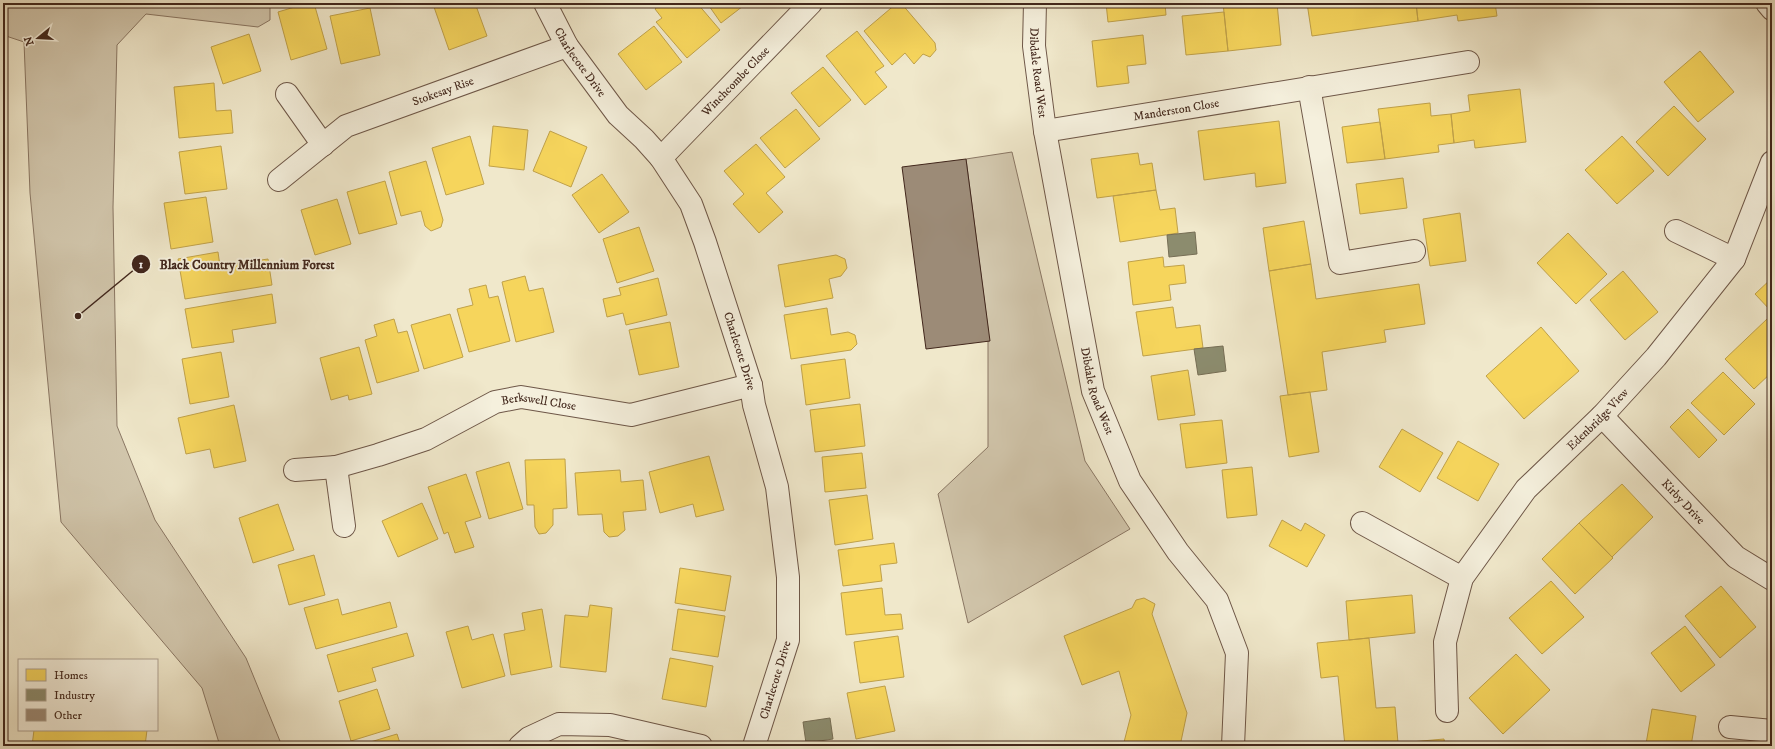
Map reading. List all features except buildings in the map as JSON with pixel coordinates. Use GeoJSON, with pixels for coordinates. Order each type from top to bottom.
{"type":"FeatureCollection","features":[{"type":"Feature","properties":{"kind":"street","name":"Charlecote Drive"},"geometry":{"type":"LineString","coordinates":[[545,3],[567,46],[618,115],[644,139],[661,158],[691,204],[705,242],[751,385],[754,405],[777,488],[788,585],[788,640],[754,746]]}},
{"type":"Feature","properties":{"kind":"street","name":"Winchcombe Close"},"geometry":{"type":"LineString","coordinates":[[661,158],[811,3]]}},
{"type":"Feature","properties":{"kind":"street","name":"Dibdale Road West"},"geometry":{"type":"LineString","coordinates":[[1035,3],[1034,46],[1045,131],[1093,391],[1130,481],[1178,552],[1217,600],[1237,653],[1233,746]]}},
{"type":"Feature","properties":{"kind":"street"},"geometry":{"type":"LineString","coordinates":[[1767,3],[1772,9]]}},
{"type":"Feature","properties":{"kind":"street","name":"Stokesay Rise"},"geometry":{"type":"LineString","coordinates":[[279,180],[346,126],[567,46]]}},
{"type":"Feature","properties":{"kind":"street","name":"Manderston Close"},"geometry":{"type":"LineString","coordinates":[[1045,131],[1468,62]]}},
{"type":"Feature","properties":{"kind":"street"},"geometry":{"type":"LineString","coordinates":[[1308,87],[1340,263],[1414,251]]}},
{"type":"Feature","properties":{"kind":"street"},"geometry":{"type":"LineString","coordinates":[[287,94],[323,145]]}},
{"type":"Feature","properties":{"kind":"street","name":"Edenbridge View"},"geometry":{"type":"LineString","coordinates":[[1447,711],[1445,642],[1462,578],[1526,489],[1602,416],[1656,357],[1734,259],[1772,162]]}},
{"type":"Feature","properties":{"kind":"street"},"geometry":{"type":"LineString","coordinates":[[1676,232],[1734,259]]}},
{"type":"Feature","properties":{"kind":"street","name":"Berkswell Close"},"geometry":{"type":"LineString","coordinates":[[295,470],[336,467],[426,439],[495,402],[521,397],[631,415],[751,385]]}},
{"type":"Feature","properties":{"kind":"street","name":"Kirby Drive"},"geometry":{"type":"LineString","coordinates":[[1602,416],[1736,557],[1772,579]]}},
{"type":"Feature","properties":{"kind":"street"},"geometry":{"type":"LineString","coordinates":[[336,467],[344,526]]}},
{"type":"Feature","properties":{"kind":"street"},"geometry":{"type":"LineString","coordinates":[[1362,523],[1462,578]]}},
{"type":"Feature","properties":{"kind":"street"},"geometry":{"type":"LineString","coordinates":[[520,746],[529,738],[559,724],[610,725],[701,746]]}},
{"type":"Feature","properties":{"kind":"street"},"geometry":{"type":"LineString","coordinates":[[1730,727],[1772,731]]}},
{"type":"Feature","properties":{"kind":"shaded area"},"geometry":{"type":"Polygon","coordinates":[[[3,3],[270,3],[270,20],[258,27],[146,14],[117,45],[113,207],[117,426],[155,520],[246,658],[282,746],[220,746],[202,688],[61,522],[30,193],[24,42],[3,35],[3,3]]]}},
{"type":"Feature","properties":{"kind":"shaded area"},"geometry":{"type":"Polygon","coordinates":[[[1012,152],[1085,461],[1130,529],[968,623],[938,494],[988,447],[988,329],[966,159],[1012,152]]]}},
{"type":"Feature","properties":{"kind":"place","name":"Black Country Millennium Forest"},"geometry":{"type":"Point","coordinates":[78,316]}}]}
